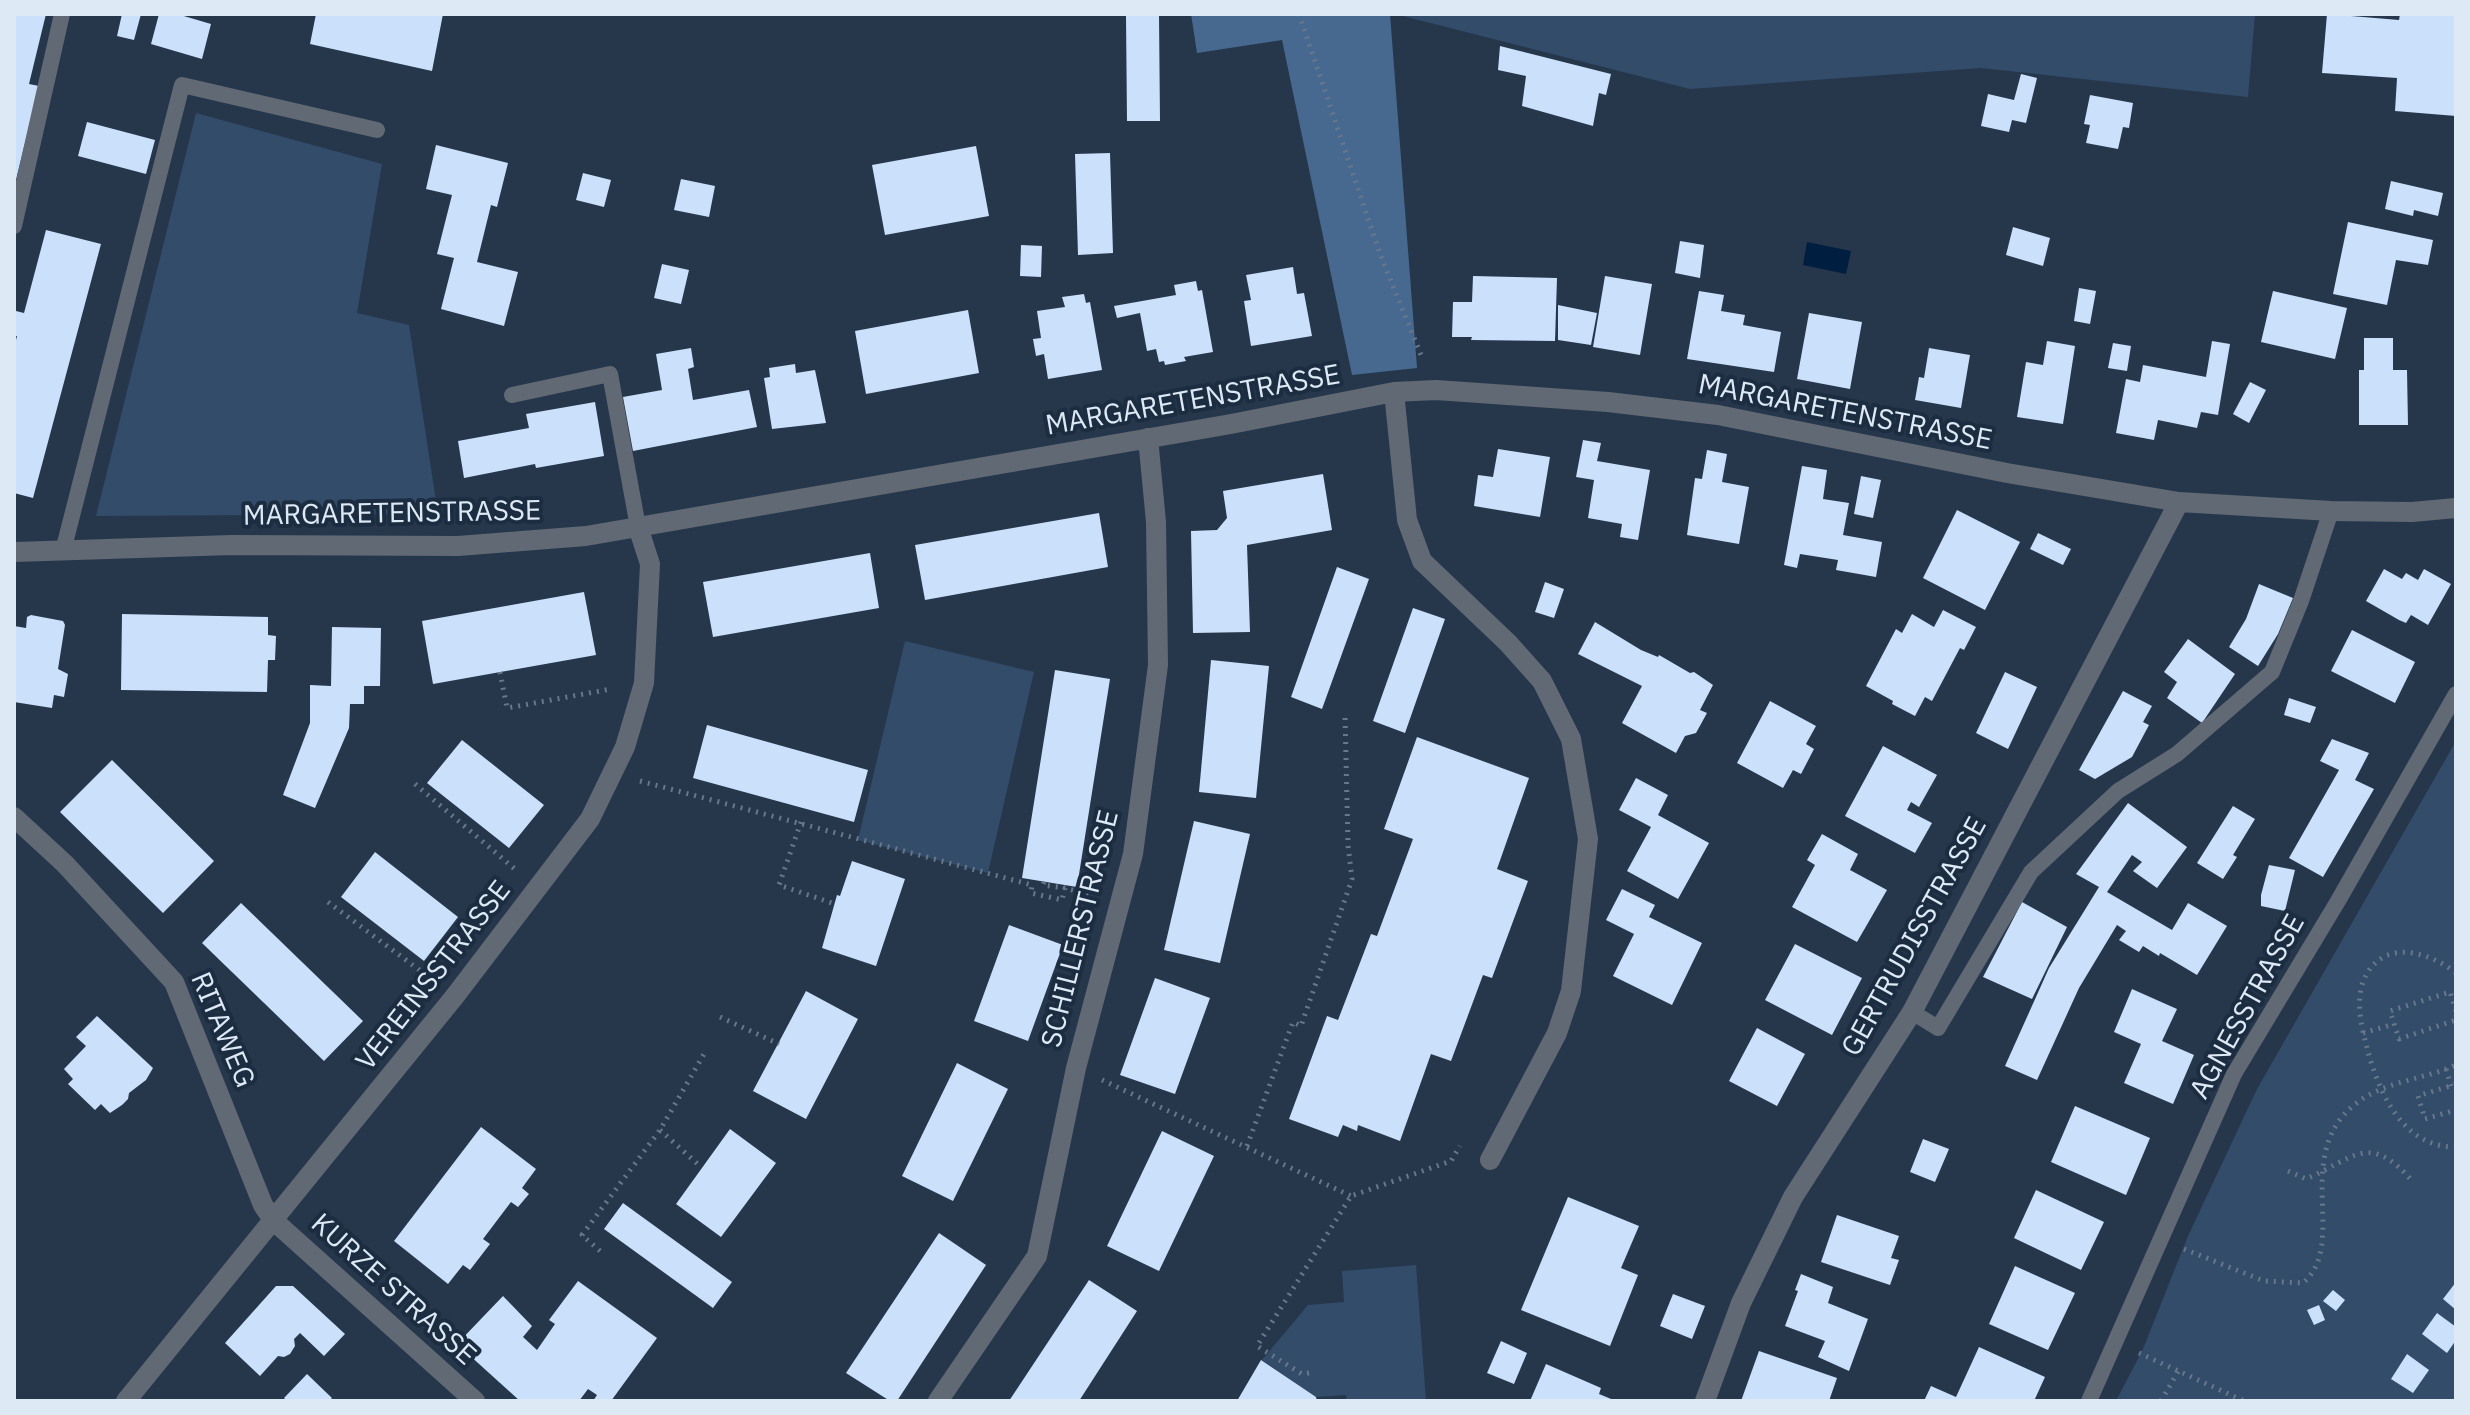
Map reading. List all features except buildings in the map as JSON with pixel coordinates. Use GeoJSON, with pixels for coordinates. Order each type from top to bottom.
{"type":"FeatureCollection","features":[{"type":"Feature","properties":{"kind":"street","name":"MARGARETENSTRASSE"},"geometry":{"type":"LineString","coordinates":[[14,552],[232,545],[458,546],[586,536],[1394,392],[1436,390],[1608,402],[1718,415],[2007,473],[2179,502],[2331,511],[2412,512],[2456,508]]}},
{"type":"Feature","properties":{"kind":"street"},"geometry":{"type":"LineString","coordinates":[[1394,392],[1407,520],[1422,561],[1508,643],[1542,681],[1571,739],[1588,839],[1571,991],[1557,1033],[1490,1160]]}},
{"type":"Feature","properties":{"kind":"street","name":"SCHILLERSTRASSE"},"geometry":{"type":"LineString","coordinates":[[938,1401],[1037,1256],[1076,1068],[1133,854],[1158,665],[1156,522],[1148,438]]}},
{"type":"Feature","properties":{"kind":"street","name":"GERTRUDISSTRASSE"},"geometry":{"type":"LineString","coordinates":[[1705,1401],[1741,1303],[1793,1197],[1912,1012],[2179,502]]}},
{"type":"Feature","properties":{"kind":"street","name":"VEREINSSTRASSE"},"geometry":{"type":"LineString","coordinates":[[126,1401],[455,996],[590,819],[625,747],[644,683],[650,564],[638,527]]}},
{"type":"Feature","properties":{"kind":"street","name":"RITAWEG"},"geometry":{"type":"LineString","coordinates":[[14,817],[65,864],[174,982],[263,1205],[274,1221]]}},
{"type":"Feature","properties":{"kind":"street","name":"KURZE STRASSE"},"geometry":{"type":"LineString","coordinates":[[274,1221],[475,1401]]}},
{"type":"Feature","properties":{"kind":"lane"},"geometry":{"type":"LineString","coordinates":[[14,226],[62,14]]}},
{"type":"Feature","properties":{"kind":"lane"},"geometry":{"type":"LineString","coordinates":[[63,551],[182,85],[377,130]]}},
{"type":"Feature","properties":{"kind":"lane"},"geometry":{"type":"LineString","coordinates":[[512,395],[610,374],[638,527]]}},
{"type":"Feature","properties":{"kind":"lane"},"geometry":{"type":"LineString","coordinates":[[1912,1012],[1938,1028],[2031,872],[2118,791],[2177,754],[2272,672],[2301,601],[2331,511]]}},
{"type":"Feature","properties":{"kind":"lane","name":"AGNESSTRASSE"},"geometry":{"type":"LineString","coordinates":[[2089,1401],[2234,1074],[2338,901],[2456,694]]}},
{"type":"Feature","properties":{"kind":"path"},"geometry":{"type":"LineString","coordinates":[[1299,14],[1380,254],[1436,390]]}},
{"type":"Feature","properties":{"kind":"path"},"geometry":{"type":"LineString","coordinates":[[500,672],[507,708],[644,683]]}},
{"type":"Feature","properties":{"kind":"path"},"geometry":{"type":"LineString","coordinates":[[1247,1146],[1293,1022],[1301,1026],[1352,879],[1348,845],[1345,715]]}},
{"type":"Feature","properties":{"kind":"path"},"geometry":{"type":"LineString","coordinates":[[612,773],[1032,885],[1031,893],[1062,900],[1065,888]]}},
{"type":"Feature","properties":{"kind":"path"},"geometry":{"type":"LineString","coordinates":[[415,784],[538,889]]}},
{"type":"Feature","properties":{"kind":"path"},"geometry":{"type":"LineString","coordinates":[[801,822],[779,885],[835,904]]}},
{"type":"Feature","properties":{"kind":"path"},"geometry":{"type":"LineString","coordinates":[[1044,882],[1043,885],[1120,901]]}},
{"type":"Feature","properties":{"kind":"path"},"geometry":{"type":"LineString","coordinates":[[328,902],[455,996]]}},
{"type":"Feature","properties":{"kind":"path"},"geometry":{"type":"LineString","coordinates":[[2456,973],[2417,952],[2390,955],[2377,963],[2363,982],[2360,998],[2363,1033],[2381,1091],[2401,1121],[2415,1133],[2435,1145],[2456,1147]]}},
{"type":"Feature","properties":{"kind":"path"},"geometry":{"type":"LineString","coordinates":[[2456,1008],[2450,992],[2390,1011],[2399,1039],[2456,1020]]}},
{"type":"Feature","properties":{"kind":"path"},"geometry":{"type":"LineString","coordinates":[[720,1017],[779,1044]]}},
{"type":"Feature","properties":{"kind":"path"},"geometry":{"type":"LineString","coordinates":[[2363,1033],[2394,1024]]}},
{"type":"Feature","properties":{"kind":"path"},"geometry":{"type":"LineString","coordinates":[[600,1251],[582,1235],[660,1130],[704,1054]]}},
{"type":"Feature","properties":{"kind":"path"},"geometry":{"type":"LineString","coordinates":[[2161,1239],[2264,1281],[2303,1283],[2312,1274],[2320,1253],[2322,1172],[2329,1140],[2342,1118],[2359,1101],[2456,1065]]}},
{"type":"Feature","properties":{"kind":"path"},"geometry":{"type":"LineString","coordinates":[[1076,1068],[1351,1196]]}},
{"type":"Feature","properties":{"kind":"path"},"geometry":{"type":"LineString","coordinates":[[2446,1069],[2453,1085],[2418,1096],[2425,1119],[2456,1110]]}},
{"type":"Feature","properties":{"kind":"path"},"geometry":{"type":"LineString","coordinates":[[660,1130],[701,1167]]}},
{"type":"Feature","properties":{"kind":"path"},"geometry":{"type":"LineString","coordinates":[[2288,1171],[2306,1179],[2359,1153],[2375,1153],[2397,1163],[2413,1182]]}},
{"type":"Feature","properties":{"kind":"path"},"geometry":{"type":"LineString","coordinates":[[1309,1373],[1302,1374],[1257,1346],[1351,1196],[1451,1161]]}},
{"type":"Feature","properties":{"kind":"path"},"geometry":{"type":"LineString","coordinates":[[2117,1342],[2244,1401]]}},
{"type":"Feature","properties":{"kind":"path"},"geometry":{"type":"LineString","coordinates":[[2161,1401],[2179,1370]]}},
{"type":"Feature","properties":{"kind":"shaded area"},"geometry":{"type":"Polygon","coordinates":[[[1191,14],[1390,14],[1417,368],[1352,375],[1282,40],[1197,53],[1191,14]]]}},
{"type":"Feature","properties":{"kind":"shaded area"},"geometry":{"type":"Polygon","coordinates":[[[1395,14],[2255,14],[2248,97],[1981,68],[1690,89],[1395,14]]]}},
{"type":"Feature","properties":{"kind":"shaded area"},"geometry":{"type":"Polygon","coordinates":[[[196,113],[382,164],[357,313],[409,325],[438,514],[96,516],[196,113]]]}},
{"type":"Feature","properties":{"kind":"shaded area"},"geometry":{"type":"Polygon","coordinates":[[[1807,242],[1851,251],[1846,274],[1803,265],[1807,242]]]}},
{"type":"Feature","properties":{"kind":"shaded area"},"geometry":{"type":"Polygon","coordinates":[[[905,641],[1034,672],[988,873],[858,840],[905,641]]]}},
{"type":"Feature","properties":{"kind":"shaded area"},"geometry":{"type":"Polygon","coordinates":[[[2456,741],[2456,1401],[2116,1401],[2143,1349],[2188,1236],[2257,1089],[2456,741]]]}},
{"type":"Feature","properties":{"kind":"shaded area"},"geometry":{"type":"Polygon","coordinates":[[[1416,1265],[1426,1401],[1347,1401],[1346,1395],[1316,1397],[1262,1360],[1308,1305],[1344,1302],[1342,1271],[1416,1265]]]}}]}
